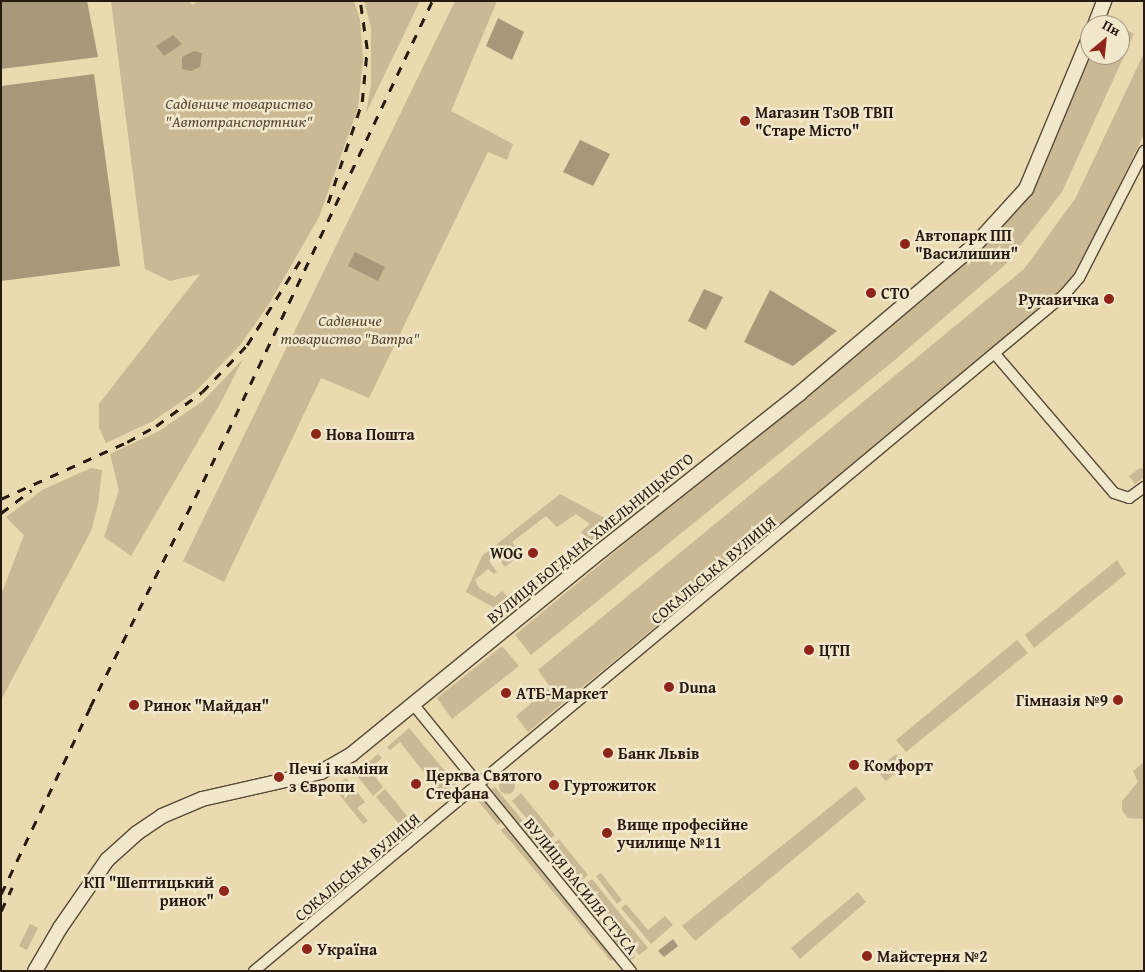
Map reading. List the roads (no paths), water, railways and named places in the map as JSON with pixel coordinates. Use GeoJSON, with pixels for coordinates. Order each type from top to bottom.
{"type":"FeatureCollection","features":[{"type":"Feature","properties":{"kind":"street"},"geometry":{"type":"LineString","coordinates":[[1099,15],[1104,1]]}},
{"type":"Feature","properties":{"kind":"street","name":"ВУЛИЦЯ БОГДАНА ХМЕЛЬНИЦЬКОГО"},"geometry":{"type":"LineString","coordinates":[[35,971],[60,928],[107,860],[137,833],[162,816],[202,799],[328,768],[352,754],[799,394],[975,245],[1026,189],[1080,60]]}},
{"type":"Feature","properties":{"kind":"street","name":"СОКАЛЬСЬКА ВУЛИЦЯ"},"geometry":{"type":"LineString","coordinates":[[254,971],[995,354],[1079,278],[1144,151]]}},
{"type":"Feature","properties":{"kind":"street"},"geometry":{"type":"LineString","coordinates":[[995,354],[1114,493],[1129,498],[1144,487]]}},
{"type":"Feature","properties":{"kind":"street","name":"ВУЛИЦЯ ВАСИЛЯ СТУСА"},"geometry":{"type":"LineString","coordinates":[[413,704],[631,971]]}},
{"type":"Feature","properties":{"kind":"railway"},"geometry":{"type":"LineString","coordinates":[[328,203],[362,102],[367,49],[360,1]]}},
{"type":"Feature","properties":{"kind":"railway"},"geometry":{"type":"LineString","coordinates":[[1,894],[90,707],[227,433],[432,1]]}},
{"type":"Feature","properties":{"kind":"railway"},"geometry":{"type":"LineString","coordinates":[[1,499],[127,442],[156,426],[202,392],[247,345],[300,261]]}},
{"type":"Feature","properties":{"kind":"railway"},"geometry":{"type":"LineString","coordinates":[[1,513],[31,490]]}},
{"type":"Feature","properties":{"kind":"railway"},"geometry":{"type":"LineString","coordinates":[[1,911],[12,887]]}},
{"type":"Feature","properties":{"kind":"place","name":"Магазин ТзОВ ТВП \"Старе Місто\""},"geometry":{"type":"Point","coordinates":[745,121]}},
{"type":"Feature","properties":{"kind":"place","name":"Автопарк ПП \"Василишин\""},"geometry":{"type":"Point","coordinates":[905,244]}},
{"type":"Feature","properties":{"kind":"place","name":"СТО"},"geometry":{"type":"Point","coordinates":[871,293]}},
{"type":"Feature","properties":{"kind":"place","name":"Рукавичка"},"geometry":{"type":"Point","coordinates":[1109,299]}},
{"type":"Feature","properties":{"kind":"place","name":"Нова Пошта"},"geometry":{"type":"Point","coordinates":[316,434]}},
{"type":"Feature","properties":{"kind":"place","name":"WOG"},"geometry":{"type":"Point","coordinates":[533,553]}},
{"type":"Feature","properties":{"kind":"place","name":"ЦТП"},"geometry":{"type":"Point","coordinates":[809,650]}},
{"type":"Feature","properties":{"kind":"place","name":"Duna"},"geometry":{"type":"Point","coordinates":[669,687]}},
{"type":"Feature","properties":{"kind":"place","name":"АТБ-Маркет"},"geometry":{"type":"Point","coordinates":[506,693]}},
{"type":"Feature","properties":{"kind":"place","name":"Гімназія №9"},"geometry":{"type":"Point","coordinates":[1118,700]}},
{"type":"Feature","properties":{"kind":"place","name":"Ринок \"Майдан\""},"geometry":{"type":"Point","coordinates":[134,705]}},
{"type":"Feature","properties":{"kind":"place","name":"Банк Львів"},"geometry":{"type":"Point","coordinates":[608,753]}},
{"type":"Feature","properties":{"kind":"place","name":"Комфорт"},"geometry":{"type":"Point","coordinates":[854,765]}},
{"type":"Feature","properties":{"kind":"place","name":"Печі і каміни з Європи"},"geometry":{"type":"Point","coordinates":[279,777]}},
{"type":"Feature","properties":{"kind":"place","name":"Церква Святого Стефана"},"geometry":{"type":"Point","coordinates":[416,784]}},
{"type":"Feature","properties":{"kind":"place","name":"Гуртожиток"},"geometry":{"type":"Point","coordinates":[554,785]}},
{"type":"Feature","properties":{"kind":"place","name":"Вище професійне училище №11"},"geometry":{"type":"Point","coordinates":[607,833]}},
{"type":"Feature","properties":{"kind":"place","name":"КП \"Шептицький ринок\""},"geometry":{"type":"Point","coordinates":[224,891]}},
{"type":"Feature","properties":{"kind":"place","name":"Україна"},"geometry":{"type":"Point","coordinates":[307,949]}},
{"type":"Feature","properties":{"kind":"place","name":"Майстерня №2"},"geometry":{"type":"Point","coordinates":[867,956]}},
{"type":"Feature","properties":{"kind":"park label","name":"Садівниче товариство \"Автотранспортник\""},"geometry":{"type":"Point","coordinates":[239,112]}},
{"type":"Feature","properties":{"kind":"park label","name":"Садівниче товариство \"Ватра\""},"geometry":{"type":"Point","coordinates":[350,329]}}]}
